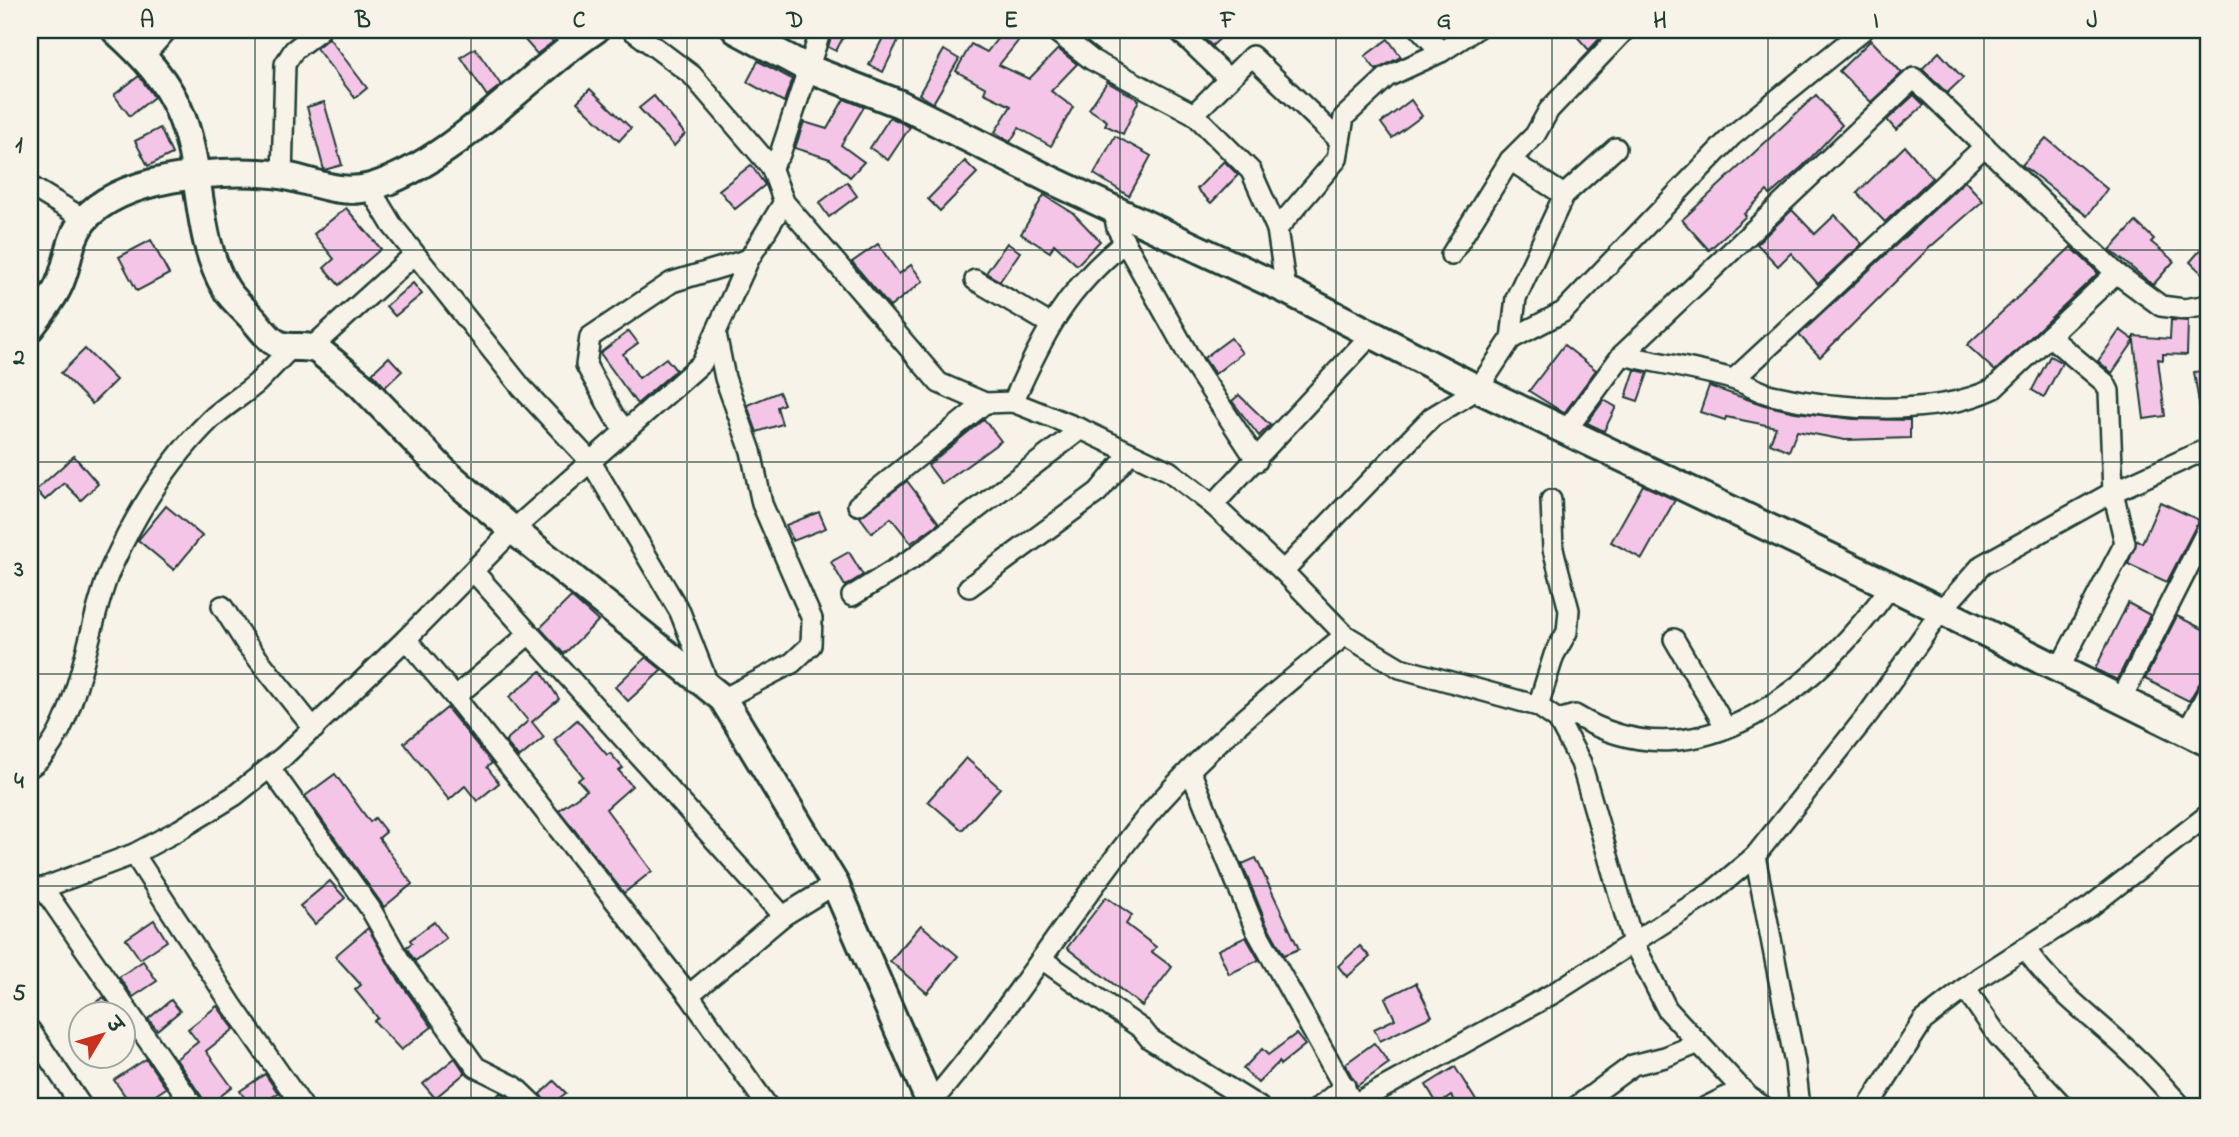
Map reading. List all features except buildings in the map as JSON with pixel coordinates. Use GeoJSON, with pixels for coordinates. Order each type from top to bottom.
{"type":"FeatureCollection","features":[{"type":"Feature","properties":{"kind":"main road"},"geometry":{"type":"LineString","coordinates":[[114,30],[144,56],[165,82],[183,119],[196,173],[205,233],[226,289],[273,341],[301,348],[360,384],[444,471],[716,693],[835,884],[931,1106]]}},
{"type":"Feature","properties":{"kind":"main road"},"geometry":{"type":"LineString","coordinates":[[736,30],[807,68],[900,104],[1113,209],[1286,290],[1565,432],[1891,586],[2198,738]]}},
{"type":"Feature","properties":{"kind":"main road"},"geometry":{"type":"LineString","coordinates":[[30,328],[58,288],[70,243],[84,219],[105,204],[150,183],[196,173],[276,174],[329,189],[369,187],[426,164],[577,34]]}},
{"type":"Feature","properties":{"kind":"street"},"geometry":{"type":"LineString","coordinates":[[144,56],[167,30]]}},
{"type":"Feature","properties":{"kind":"street"},"geometry":{"type":"LineString","coordinates":[[282,177],[285,64],[294,50],[320,30]]}},
{"type":"Feature","properties":{"kind":"street"},"geometry":{"type":"LineString","coordinates":[[632,30],[692,75],[771,167],[785,202],[939,383],[985,403],[1013,402],[1081,429],[1169,471],[1213,505],[1345,635],[1400,668],[1538,706],[1558,720],[1581,763],[1633,942],[1667,1009],[1742,1089],[1764,1107]]}},
{"type":"Feature","properties":{"kind":"street"},"geometry":{"type":"LineString","coordinates":[[771,167],[780,154],[821,30]]}},
{"type":"Feature","properties":{"kind":"street"},"geometry":{"type":"LineString","coordinates":[[1054,30],[1092,60],[1194,114],[1251,170],[1277,229],[1286,290]]}},
{"type":"Feature","properties":{"kind":"street"},"geometry":{"type":"LineString","coordinates":[[1178,30],[1229,79]]}},
{"type":"Feature","properties":{"kind":"street"},"geometry":{"type":"LineString","coordinates":[[1421,30],[1441,52]]}},
{"type":"Feature","properties":{"kind":"street"},"geometry":{"type":"LineString","coordinates":[[1277,229],[1337,159],[1344,117],[1381,81],[1441,52],[1475,30]]}},
{"type":"Feature","properties":{"kind":"street"},"geometry":{"type":"LineString","coordinates":[[1511,339],[1563,312],[1732,136],[1863,30]]}},
{"type":"Feature","properties":{"kind":"street"},"geometry":{"type":"LineString","coordinates":[[1451,255],[1510,160],[1535,135],[1549,110],[1612,34]]}},
{"type":"Feature","properties":{"kind":"street"},"geometry":{"type":"LineString","coordinates":[[1194,114],[1252,56],[1340,141]]}},
{"type":"Feature","properties":{"kind":"street"},"geometry":{"type":"LineString","coordinates":[[1565,432],[1622,355],[1914,78],[2116,273],[2161,306],[2184,309],[2209,305]]}},
{"type":"Feature","properties":{"kind":"street"},"geometry":{"type":"LineString","coordinates":[[1734,379],[1984,146]]}},
{"type":"Feature","properties":{"kind":"street"},"geometry":{"type":"LineString","coordinates":[[1283,571],[1432,417],[1478,389],[1511,339],[1516,298],[1564,195],[1616,148]]}},
{"type":"Feature","properties":{"kind":"street"},"geometry":{"type":"LineString","coordinates":[[1510,160],[1564,195]]}},
{"type":"Feature","properties":{"kind":"street"},"geometry":{"type":"LineString","coordinates":[[30,186],[84,219]]}},
{"type":"Feature","properties":{"kind":"street"},"geometry":{"type":"LineString","coordinates":[[369,187],[415,254],[522,388],[591,461],[680,612],[716,693],[792,663],[811,645],[812,620],[762,504],[751,451],[725,378],[716,334]]}},
{"type":"Feature","properties":{"kind":"street"},"geometry":{"type":"LineString","coordinates":[[194,1107],[36,888],[134,854],[212,809],[270,768],[314,729],[513,530],[702,363],[749,259],[785,202]]}},
{"type":"Feature","properties":{"kind":"street"},"geometry":{"type":"LineString","coordinates":[[1113,209],[1117,228],[1194,365],[1257,461]]}},
{"type":"Feature","properties":{"kind":"street"},"geometry":{"type":"LineString","coordinates":[[1013,402],[1050,324],[1074,289],[1125,242]]}},
{"type":"Feature","properties":{"kind":"street"},"geometry":{"type":"LineString","coordinates":[[30,767],[41,760],[68,710],[110,570],[145,504],[185,448],[212,418],[415,254]]}},
{"type":"Feature","properties":{"kind":"street"},"geometry":{"type":"LineString","coordinates":[[626,431],[614,416],[586,365],[590,337],[672,282],[749,259]]}},
{"type":"Feature","properties":{"kind":"street"},"geometry":{"type":"LineString","coordinates":[[1622,355],[1734,379],[1769,395],[1838,406],[1901,407],[1972,399],[1993,389],[2116,273]]}},
{"type":"Feature","properties":{"kind":"street"},"geometry":{"type":"LineString","coordinates":[[975,280],[1050,324]]}},
{"type":"Feature","properties":{"kind":"street"},"geometry":{"type":"LineString","coordinates":[[1213,505],[1257,461],[1371,335]]}},
{"type":"Feature","properties":{"kind":"street"},"geometry":{"type":"LineString","coordinates":[[2049,336],[2105,383],[2109,391],[2113,492],[2125,543],[2059,669]]}},
{"type":"Feature","properties":{"kind":"street"},"geometry":{"type":"LineString","coordinates":[[858,505],[985,403]]}},
{"type":"Feature","properties":{"kind":"street"},"geometry":{"type":"LineString","coordinates":[[852,596],[913,558],[1081,429]]}},
{"type":"Feature","properties":{"kind":"street"},"geometry":{"type":"LineString","coordinates":[[1319,1107],[1351,1099],[1554,993],[1712,892],[1755,856],[1869,713],[1941,611],[1982,565],[2113,492],[2209,448]]}},
{"type":"Feature","properties":{"kind":"street"},"geometry":{"type":"LineString","coordinates":[[969,587],[1098,492],[1130,453]]}},
{"type":"Feature","properties":{"kind":"street"},"geometry":{"type":"LineString","coordinates":[[1538,706],[1554,655],[1567,632],[1569,610],[1553,549],[1551,500]]}},
{"type":"Feature","properties":{"kind":"street"},"geometry":{"type":"LineString","coordinates":[[2121,700],[2209,526]]}},
{"type":"Feature","properties":{"kind":"street"},"geometry":{"type":"LineString","coordinates":[[473,571],[783,916]]}},
{"type":"Feature","properties":{"kind":"street"},"geometry":{"type":"LineString","coordinates":[[1558,720],[1575,715],[1597,728],[1636,741],[1683,741],[1726,728],[1785,697],[1828,663],[1860,629],[1891,586]]}},
{"type":"Feature","properties":{"kind":"street"},"geometry":{"type":"LineString","coordinates":[[222,606],[247,645],[314,729]]}},
{"type":"Feature","properties":{"kind":"street"},"geometry":{"type":"LineString","coordinates":[[455,697],[529,634]]}},
{"type":"Feature","properties":{"kind":"street"},"geometry":{"type":"LineString","coordinates":[[931,1106],[982,1044],[1145,820],[1231,730],[1345,635]]}},
{"type":"Feature","properties":{"kind":"street"},"geometry":{"type":"LineString","coordinates":[[406,639],[455,697],[689,995],[768,1107]]}},
{"type":"Feature","properties":{"kind":"street"},"geometry":{"type":"LineString","coordinates":[[1674,639],[1726,728]]}},
{"type":"Feature","properties":{"kind":"street"},"geometry":{"type":"LineString","coordinates":[[2198,738],[2209,690]]}},
{"type":"Feature","properties":{"kind":"street"},"geometry":{"type":"LineString","coordinates":[[270,768],[370,908],[399,959],[475,1067],[514,1086],[536,1107]]}},
{"type":"Feature","properties":{"kind":"street"},"geometry":{"type":"LineString","coordinates":[[1190,770],[1255,928],[1351,1099]]}},
{"type":"Feature","properties":{"kind":"street"},"geometry":{"type":"LineString","coordinates":[[1868,1107],[1923,1021],[1965,988],[2091,906],[2209,814]]}},
{"type":"Feature","properties":{"kind":"street"},"geometry":{"type":"LineString","coordinates":[[134,854],[303,1107]]}},
{"type":"Feature","properties":{"kind":"street"},"geometry":{"type":"LineString","coordinates":[[1755,856],[1795,1063],[1800,1107]]}},
{"type":"Feature","properties":{"kind":"street"},"geometry":{"type":"LineString","coordinates":[[689,995],[783,916],[835,884]]}},
{"type":"Feature","properties":{"kind":"street"},"geometry":{"type":"LineString","coordinates":[[2025,948],[2075,1004],[2138,1059],[2182,1107]]}},
{"type":"Feature","properties":{"kind":"street"},"geometry":{"type":"LineString","coordinates":[[1043,960],[1142,1029],[1150,1039],[1259,1107]]}},
{"type":"Feature","properties":{"kind":"street"},"geometry":{"type":"LineString","coordinates":[[1965,988],[1998,1036],[2064,1107]]}},
{"type":"Feature","properties":{"kind":"street"},"geometry":{"type":"LineString","coordinates":[[30,1030],[82,1107]]}},
{"type":"Feature","properties":{"kind":"street"},"geometry":{"type":"LineString","coordinates":[[1576,1107],[1633,1065],[1665,1057],[1699,1043]]}},
{"type":"Feature","properties":{"kind":"street"},"geometry":{"type":"LineString","coordinates":[[1706,1107],[1742,1089]]}}]}
